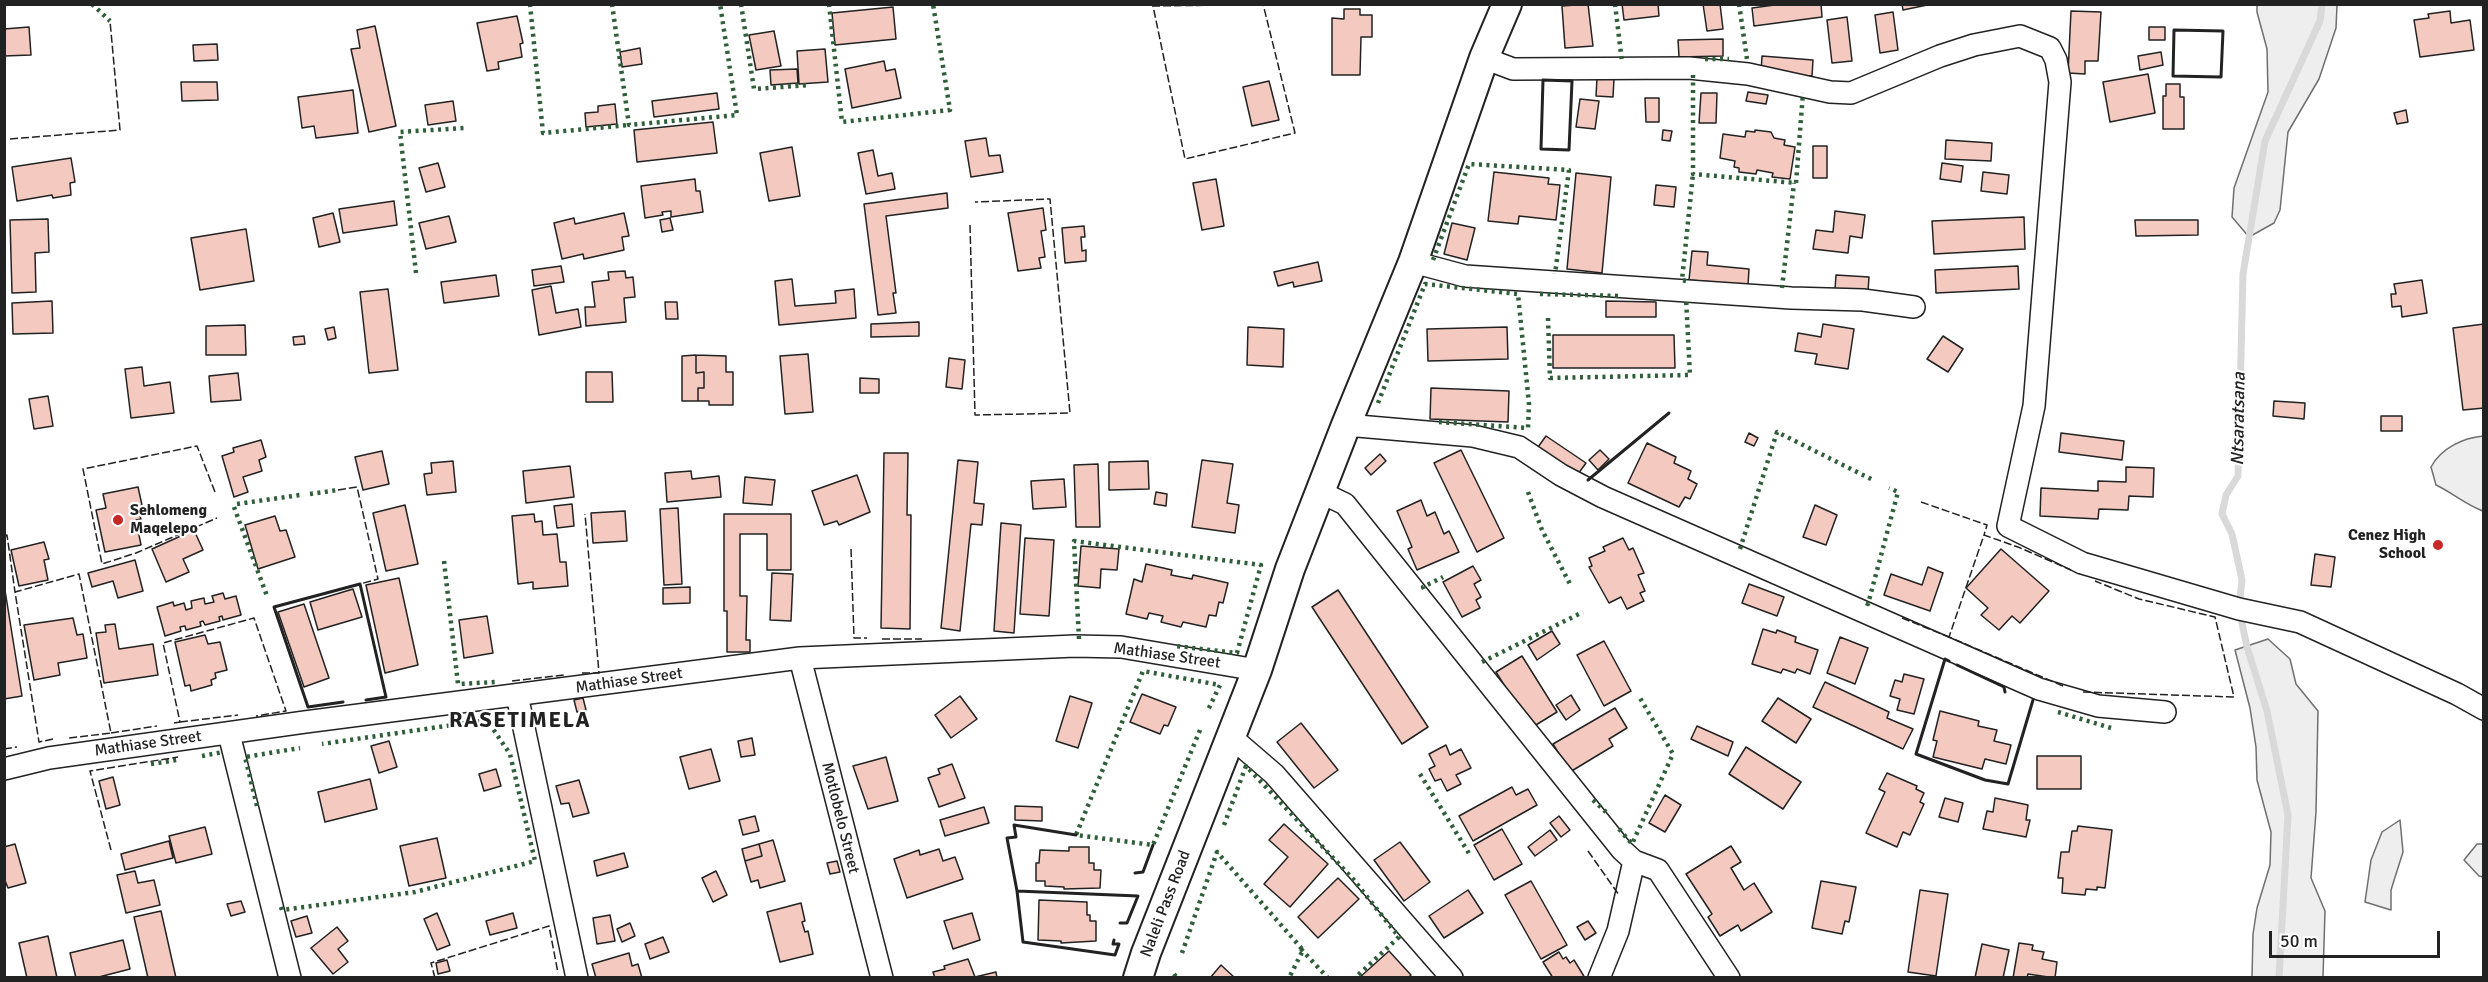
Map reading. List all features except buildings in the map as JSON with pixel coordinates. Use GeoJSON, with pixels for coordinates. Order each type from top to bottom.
{"type":"FeatureCollection","features":[{"type":"Feature","properties":{"kind":"main road","name":"Naleli Pass Road"},"geometry":{"type":"LineString","coordinates":[[1138,978],[1257,670],[1290,569],[1413,262],[1484,58],[1507,4]]}},
{"type":"Feature","properties":{"kind":"street"},"geometry":{"type":"LineString","coordinates":[[1484,58],[1512,69],[1689,68],[1748,74],[1830,92],[1851,93],[1940,56],[1974,45],[2020,36],[2050,48],[2056,60],[2060,81],[2034,406],[2007,526],[2082,564],[2240,609],[2300,622],[2457,694],[2484,709]]}},
{"type":"Feature","properties":{"kind":"street"},"geometry":{"type":"LineString","coordinates":[[1413,262],[1465,276],[1791,298],[1863,300],[1914,307]]}},
{"type":"Feature","properties":{"kind":"street"},"geometry":{"type":"LineString","coordinates":[[1346,425],[1473,436],[1519,447],[1561,475],[1604,497],[2039,689],[2098,706],[2165,712]]}},
{"type":"Feature","properties":{"kind":"street"},"geometry":{"type":"LineString","coordinates":[[1320,492],[1345,504],[1622,850],[1634,861],[1658,870],[1729,978]]}},
{"type":"Feature","properties":{"kind":"street","name":"Mathiase Street"},"geometry":{"type":"LineString","coordinates":[[4,769],[49,758],[304,722],[800,658],[1075,646],[1121,647],[1257,670]]}},
{"type":"Feature","properties":{"kind":"street","name":"Motlobelo Street"},"geometry":{"type":"LineString","coordinates":[[800,658],[882,978]]}},
{"type":"Feature","properties":{"kind":"street"},"geometry":{"type":"LineString","coordinates":[[517,696],[577,978]]}},
{"type":"Feature","properties":{"kind":"street"},"geometry":{"type":"LineString","coordinates":[[229,734],[290,978]]}},
{"type":"Feature","properties":{"kind":"street"},"geometry":{"type":"LineString","coordinates":[[1232,737],[1274,774],[1452,978]]}},
{"type":"Feature","properties":{"kind":"street"},"geometry":{"type":"LineString","coordinates":[[1599,978],[1617,931],[1634,861]]}},
{"type":"Feature","properties":{"kind":"shaded area"},"geometry":{"type":"Polygon","coordinates":[[[2257,5],[2337,5],[2336,28],[2319,79],[2288,132],[2280,210],[2274,223],[2249,237],[2232,217],[2234,188],[2268,92],[2267,49],[2257,5]]]}},
{"type":"Feature","properties":{"kind":"shaded area"},"geometry":{"type":"Polygon","coordinates":[[[2484,436],[2483,511],[2436,485],[2431,467],[2441,454],[2453,445],[2484,436]]]}},
{"type":"Feature","properties":{"kind":"shaded area"},"geometry":{"type":"Polygon","coordinates":[[[2268,639],[2290,659],[2296,684],[2318,711],[2316,812],[2311,878],[2325,911],[2323,977],[2252,977],[2253,934],[2257,908],[2270,865],[2271,832],[2257,780],[2256,747],[2250,708],[2235,650],[2268,639]]]}},
{"type":"Feature","properties":{"kind":"shaded area"},"geometry":{"type":"Polygon","coordinates":[[[2400,820],[2403,852],[2391,890],[2391,910],[2365,902],[2371,860],[2382,832],[2400,820]]]}},
{"type":"Feature","properties":{"kind":"shaded area"},"geometry":{"type":"Polygon","coordinates":[[[2477,844],[2483,844],[2483,877],[2479,876],[2464,860],[2477,844]]]}},
{"type":"Feature","properties":{"kind":"waterway","name":"Ntsaratsana"},"geometry":{"type":"LineString","coordinates":[[2279,978],[2288,815],[2267,711],[2247,647],[2239,609],[2242,580],[2232,534],[2222,514],[2226,495],[2238,476],[2243,274],[2265,141],[2320,21],[2322,4]]}},
{"type":"Feature","properties":{"kind":"hedge"},"geometry":{"type":"LineString","coordinates":[[92,4],[110,21]]}},
{"type":"Feature","properties":{"kind":"hedge"},"geometry":{"type":"LineString","coordinates":[[530,4],[543,133],[629,125]]}},
{"type":"Feature","properties":{"kind":"hedge"},"geometry":{"type":"LineString","coordinates":[[612,4],[629,125],[737,115],[720,4]]}},
{"type":"Feature","properties":{"kind":"hedge"},"geometry":{"type":"LineString","coordinates":[[741,4],[754,89],[810,85]]}},
{"type":"Feature","properties":{"kind":"hedge"},"geometry":{"type":"LineString","coordinates":[[829,4],[842,122],[950,110],[933,4]]}},
{"type":"Feature","properties":{"kind":"hedge"},"geometry":{"type":"LineString","coordinates":[[1615,4],[1622,62]]}},
{"type":"Feature","properties":{"kind":"hedge"},"geometry":{"type":"LineString","coordinates":[[1739,4],[1747,59]]}},
{"type":"Feature","properties":{"kind":"hedge"},"geometry":{"type":"LineString","coordinates":[[1705,59],[1729,59]]}},
{"type":"Feature","properties":{"kind":"hedge"},"geometry":{"type":"LineString","coordinates":[[1693,75],[1693,174],[1796,183],[1803,93]]}},
{"type":"Feature","properties":{"kind":"hedge"},"geometry":{"type":"LineString","coordinates":[[416,273],[400,132],[464,128]]}},
{"type":"Feature","properties":{"kind":"hedge"},"geometry":{"type":"LineString","coordinates":[[1433,260],[1469,164],[1569,170],[1555,274]]}},
{"type":"Feature","properties":{"kind":"hedge"},"geometry":{"type":"LineString","coordinates":[[1686,281],[1682,280],[1693,174]]}},
{"type":"Feature","properties":{"kind":"hedge"},"geometry":{"type":"LineString","coordinates":[[1782,288],[1794,183]]}},
{"type":"Feature","properties":{"kind":"hedge"},"geometry":{"type":"LineString","coordinates":[[1378,403],[1425,284],[1518,294],[1529,404],[1528,428],[1439,422]]}},
{"type":"Feature","properties":{"kind":"hedge"},"geometry":{"type":"LineString","coordinates":[[1540,294],[1621,296]]}},
{"type":"Feature","properties":{"kind":"hedge"},"geometry":{"type":"LineString","coordinates":[[1548,318],[1550,378],[1690,375],[1686,298]]}},
{"type":"Feature","properties":{"kind":"hedge"},"geometry":{"type":"LineString","coordinates":[[1740,549],[1777,432],[1875,481]]}},
{"type":"Feature","properties":{"kind":"hedge"},"geometry":{"type":"LineString","coordinates":[[1866,603],[1868,604],[1898,492],[1889,488]]}},
{"type":"Feature","properties":{"kind":"hedge"},"geometry":{"type":"LineString","coordinates":[[310,494],[338,490]]}},
{"type":"Feature","properties":{"kind":"hedge"},"geometry":{"type":"LineString","coordinates":[[1528,492],[1542,530],[1571,586]]}},
{"type":"Feature","properties":{"kind":"hedge"},"geometry":{"type":"LineString","coordinates":[[237,504],[300,495]]}},
{"type":"Feature","properties":{"kind":"hedge"},"geometry":{"type":"LineString","coordinates":[[234,507],[267,596]]}},
{"type":"Feature","properties":{"kind":"hedge"},"geometry":{"type":"LineString","coordinates":[[1079,639],[1074,541],[1261,565],[1237,653],[1175,646]]}},
{"type":"Feature","properties":{"kind":"hedge"},"geometry":{"type":"LineString","coordinates":[[444,561],[458,684],[496,682]]}},
{"type":"Feature","properties":{"kind":"hedge"},"geometry":{"type":"LineString","coordinates":[[1424,589],[1423,587],[1443,577]]}},
{"type":"Feature","properties":{"kind":"hedge"},"geometry":{"type":"LineString","coordinates":[[1482,662],[1583,612]]}},
{"type":"Feature","properties":{"kind":"hedge"},"geometry":{"type":"LineString","coordinates":[[1200,730],[1153,845],[1076,835],[1143,671],[1220,685],[1208,710]]}},
{"type":"Feature","properties":{"kind":"hedge"},"geometry":{"type":"LineString","coordinates":[[1619,829],[1632,844],[1673,754],[1640,698]]}},
{"type":"Feature","properties":{"kind":"hedge"},"geometry":{"type":"LineString","coordinates":[[2058,712],[2111,728]]}},
{"type":"Feature","properties":{"kind":"hedge"},"geometry":{"type":"LineString","coordinates":[[281,907],[282,910],[415,892],[535,861],[510,754],[487,720],[322,744]]}},
{"type":"Feature","properties":{"kind":"hedge"},"geometry":{"type":"LineString","coordinates":[[257,806],[245,757],[300,748]]}},
{"type":"Feature","properties":{"kind":"hedge"},"geometry":{"type":"LineString","coordinates":[[202,756],[223,752]]}},
{"type":"Feature","properties":{"kind":"hedge"},"geometry":{"type":"LineString","coordinates":[[151,764],[177,760]]}},
{"type":"Feature","properties":{"kind":"hedge"},"geometry":{"type":"LineString","coordinates":[[1224,825],[1246,766],[1353,879],[1399,937],[1355,978]]}},
{"type":"Feature","properties":{"kind":"hedge"},"geometry":{"type":"LineString","coordinates":[[1420,774],[1470,855]]}},
{"type":"Feature","properties":{"kind":"hedge"},"geometry":{"type":"LineString","coordinates":[[1593,800],[1606,812]]}},
{"type":"Feature","properties":{"kind":"hedge"},"geometry":{"type":"LineString","coordinates":[[1182,953],[1217,852],[1303,950],[1289,978]]}},
{"type":"Feature","properties":{"kind":"hedge"},"geometry":{"type":"LineString","coordinates":[[1301,949],[1328,978]]}},
{"type":"Feature","properties":{"kind":"hedge"},"geometry":{"type":"LineString","coordinates":[[1174,974],[1177,978]]}},
{"type":"Feature","properties":{"kind":"fence"},"geometry":{"type":"LineString","coordinates":[[1226,5],[1153,6],[1185,159],[1295,133],[1263,4]]}},
{"type":"Feature","properties":{"kind":"fence"},"geometry":{"type":"LineString","coordinates":[[10,139],[120,130],[110,21]]}},
{"type":"Feature","properties":{"kind":"fence"},"geometry":{"type":"LineString","coordinates":[[970,225],[975,415],[1070,413],[1050,199],[975,202]]}},
{"type":"Feature","properties":{"kind":"fence"},"geometry":{"type":"LineString","coordinates":[[215,492],[197,446],[83,469],[102,564],[136,553],[217,518]]}},
{"type":"Feature","properties":{"kind":"fence"},"geometry":{"type":"LineString","coordinates":[[338,490],[357,487],[378,579],[360,584]]}},
{"type":"Feature","properties":{"kind":"fence"},"geometry":{"type":"LineString","coordinates":[[1921,502],[1987,525],[1984,535]]}},
{"type":"Feature","properties":{"kind":"fence"},"geometry":{"type":"LineString","coordinates":[[582,673],[599,673],[585,514]]}},
{"type":"Feature","properties":{"kind":"fence"},"geometry":{"type":"LineString","coordinates":[[4,536],[7,535],[15,592]]}},
{"type":"Feature","properties":{"kind":"fence"},"geometry":{"type":"LineString","coordinates":[[2063,686],[1949,637],[1984,535],[2071,570]]}},
{"type":"Feature","properties":{"kind":"fence"},"geometry":{"type":"LineString","coordinates":[[851,549],[854,638],[867,638]]}},
{"type":"Feature","properties":{"kind":"fence"},"geometry":{"type":"LineString","coordinates":[[53,739],[39,742],[15,592],[79,574],[111,733],[69,738]]}},
{"type":"Feature","properties":{"kind":"fence"},"geometry":{"type":"LineString","coordinates":[[2083,692],[2234,697],[2215,617],[2139,599],[2095,581]]}},
{"type":"Feature","properties":{"kind":"fence"},"geometry":{"type":"LineString","coordinates":[[174,723],[180,722],[163,643],[254,618],[286,711],[256,716]]}},
{"type":"Feature","properties":{"kind":"fence"},"geometry":{"type":"LineString","coordinates":[[1902,618],[1949,637]]}},
{"type":"Feature","properties":{"kind":"fence"},"geometry":{"type":"LineString","coordinates":[[882,639],[922,639]]}},
{"type":"Feature","properties":{"kind":"fence"},"geometry":{"type":"LineString","coordinates":[[512,681],[564,675]]}},
{"type":"Feature","properties":{"kind":"fence"},"geometry":{"type":"LineString","coordinates":[[180,722],[238,715]]}},
{"type":"Feature","properties":{"kind":"fence"},"geometry":{"type":"LineString","coordinates":[[111,733],[157,726]]}},
{"type":"Feature","properties":{"kind":"fence"},"geometry":{"type":"LineString","coordinates":[[4,749],[17,747]]}},
{"type":"Feature","properties":{"kind":"fence"},"geometry":{"type":"LineString","coordinates":[[111,850],[90,771],[178,757]]}},
{"type":"Feature","properties":{"kind":"fence"},"geometry":{"type":"LineString","coordinates":[[1588,851],[1619,895]]}},
{"type":"Feature","properties":{"kind":"fence"},"geometry":{"type":"LineString","coordinates":[[435,978],[431,963],[549,926],[558,973]]}},
{"type":"Feature","properties":{"kind":"wall"},"geometry":{"type":"LineString","coordinates":[[2174,30],[2223,31],[2221,77],[2173,76],[2174,30]]}},
{"type":"Feature","properties":{"kind":"wall"},"geometry":{"type":"LineString","coordinates":[[1543,80],[1572,81],[1569,150],[1541,149],[1543,80]]}},
{"type":"Feature","properties":{"kind":"wall"},"geometry":{"type":"LineString","coordinates":[[1588,480],[1669,413]]}},
{"type":"Feature","properties":{"kind":"wall"},"geometry":{"type":"LineString","coordinates":[[343,702],[308,707],[274,607],[360,584],[386,697],[366,700]]}},
{"type":"Feature","properties":{"kind":"wall"},"geometry":{"type":"LineString","coordinates":[[1949,661],[1945,659],[1916,754],[1985,780],[2008,784],[2033,700]]}},
{"type":"Feature","properties":{"kind":"wall"},"geometry":{"type":"LineString","coordinates":[[1957,665],[2004,687],[2005,692]]}},
{"type":"Feature","properties":{"kind":"wall"},"geometry":{"type":"LineString","coordinates":[[1017,891],[1007,838],[1016,837],[1014,825],[1076,835]]}},
{"type":"Feature","properties":{"kind":"wall"},"geometry":{"type":"LineString","coordinates":[[1135,873],[1143,872],[1153,845]]}},
{"type":"Feature","properties":{"kind":"wall"},"geometry":{"type":"LineString","coordinates":[[1114,940],[1113,944],[1119,944],[1115,955],[1023,942],[1017,891],[1138,896],[1127,923],[1120,923]]}},
{"type":"Feature","properties":{"kind":"place","name":"Sehlomeng Maqelepo"},"geometry":{"type":"Point","coordinates":[118,520]}},
{"type":"Feature","properties":{"kind":"place","name":"Cenez High School"},"geometry":{"type":"Point","coordinates":[2438,545]}},
{"type":"Feature","properties":{"kind":"district","name":"RASETIMELA"},"geometry":{"type":"Point","coordinates":[520,721]}}]}
